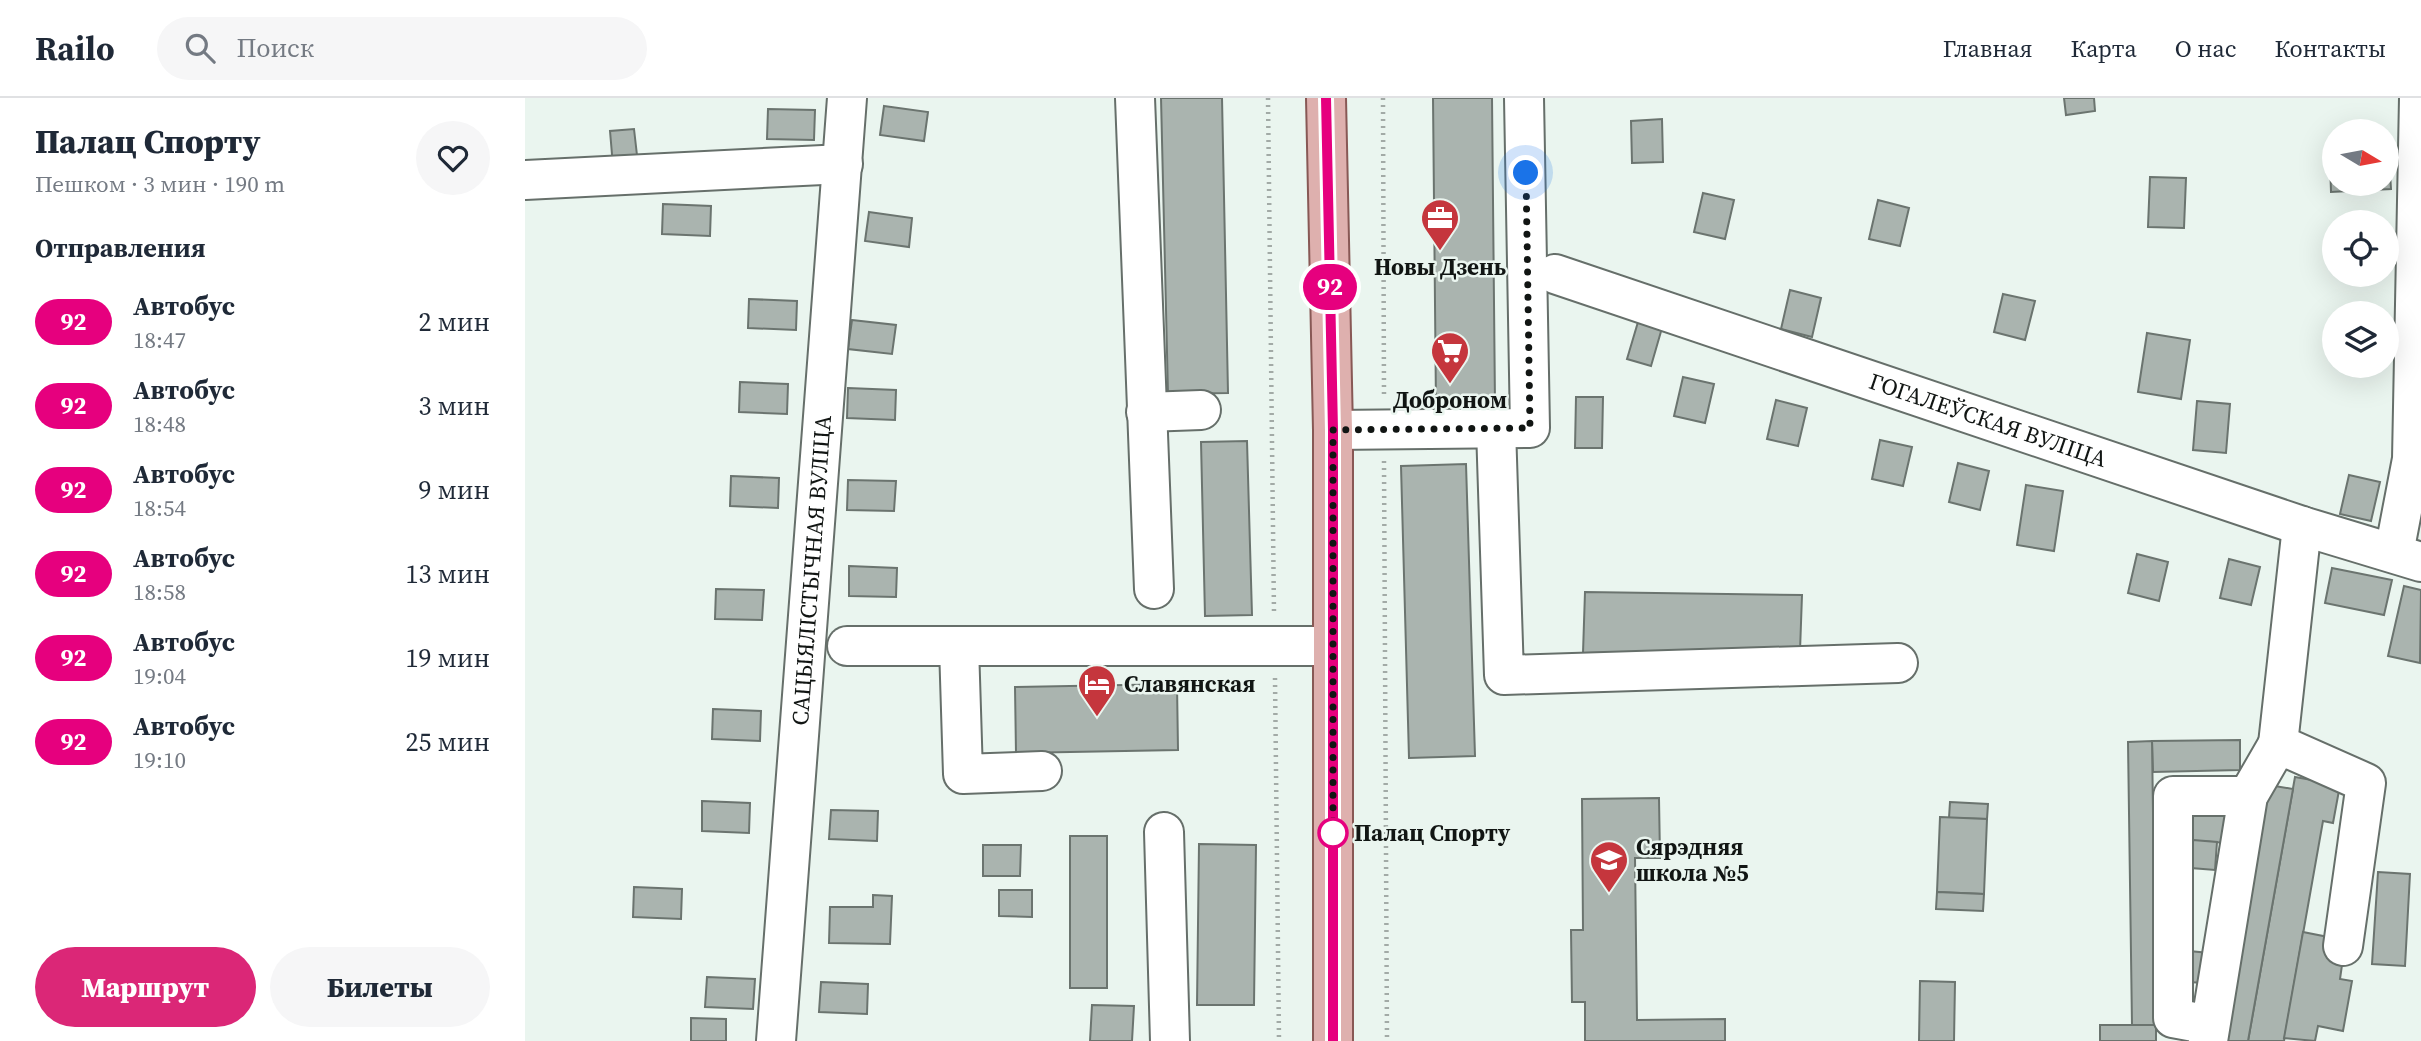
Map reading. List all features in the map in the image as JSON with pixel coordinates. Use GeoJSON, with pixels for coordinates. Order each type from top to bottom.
{"type":"FeatureCollection","features":[{"type":"Feature","properties":{"kind":"main road"},"geometry":{"type":"LineString","coordinates":[[1326,98],[1333,430],[1333,1041]]}},
{"type":"Feature","properties":{"kind":"street","name":"САЦЫЯЛІСТЫЧНАЯ ВУЛІЦА"},"geometry":{"type":"LineString","coordinates":[[776,1041],[847,98]]}},
{"type":"Feature","properties":{"kind":"street"},"geometry":{"type":"LineString","coordinates":[[1135,98],[1154,589]]}},
{"type":"Feature","properties":{"kind":"street"},"geometry":{"type":"LineString","coordinates":[[1333,430],[1530,428],[1524,98]]}},
{"type":"Feature","properties":{"kind":"street"},"geometry":{"type":"LineString","coordinates":[[2407,557],[2413,459],[2419,98]]}},
{"type":"Feature","properties":{"kind":"street"},"geometry":{"type":"LineString","coordinates":[[525,180],[843,164]]}},
{"type":"Feature","properties":{"kind":"street","name":"ГОГАЛЕЎСКАЯ ВУЛІЦА"},"geometry":{"type":"LineString","coordinates":[[1555,274],[2302,526],[2407,557]]}},
{"type":"Feature","properties":{"kind":"street"},"geometry":{"type":"LineString","coordinates":[[1146,412],[1201,410]]}},
{"type":"Feature","properties":{"kind":"street"},"geometry":{"type":"LineString","coordinates":[[1496,428],[1504,675],[1898,663]]}},
{"type":"Feature","properties":{"kind":"street"},"geometry":{"type":"LineString","coordinates":[[2248,796],[2172,796],[2173,1018],[2209,1033],[2248,796],[2278,744],[2302,526]]}},
{"type":"Feature","properties":{"kind":"street"},"geometry":{"type":"LineString","coordinates":[[847,646],[1333,646]]}},
{"type":"Feature","properties":{"kind":"street"},"geometry":{"type":"LineString","coordinates":[[959,646],[963,775],[1042,771]]}},
{"type":"Feature","properties":{"kind":"street"},"geometry":{"type":"LineString","coordinates":[[2278,744],[2366,783],[2343,946]]}},
{"type":"Feature","properties":{"kind":"street"},"geometry":{"type":"LineString","coordinates":[[1164,832],[1170,1041]]}},
{"type":"Feature","properties":{"kind":"street"},"geometry":{"type":"LineString","coordinates":[[2173,890],[2231,896]]}},
{"type":"Feature","properties":{"kind":"path"},"geometry":{"type":"LineString","coordinates":[[1268,98],[1279,1041]]}},
{"type":"Feature","properties":{"kind":"path"},"geometry":{"type":"LineString","coordinates":[[1385,715],[1387,1041]]}},
{"type":"Feature","properties":{"kind":"building"},"geometry":{"type":"Polygon","coordinates":[[[1161,98],[1222,98],[1228,393],[1168,394],[1161,98]]]}},
{"type":"Feature","properties":{"kind":"building"},"geometry":{"type":"Polygon","coordinates":[[[1433,98],[1492,98],[1495,405],[1436,406],[1433,98]]]}},
{"type":"Feature","properties":{"kind":"building"},"geometry":{"type":"Polygon","coordinates":[[[2064,98],[2094,98],[2095,111],[2066,115],[2064,98]]]}},
{"type":"Feature","properties":{"kind":"building"},"geometry":{"type":"Polygon","coordinates":[[[884,106],[928,112],[924,141],[880,135],[884,106]]]}},
{"type":"Feature","properties":{"kind":"building"},"geometry":{"type":"Polygon","coordinates":[[[768,109],[815,110],[814,140],[767,139],[768,109]]]}},
{"type":"Feature","properties":{"kind":"building"},"geometry":{"type":"Polygon","coordinates":[[[1662,119],[1663,162],[1632,163],[1631,121],[1662,119]]]}},
{"type":"Feature","properties":{"kind":"building"},"geometry":{"type":"Polygon","coordinates":[[[634,129],[638,164],[613,166],[610,131],[634,129]]]}},
{"type":"Feature","properties":{"kind":"building"},"geometry":{"type":"Polygon","coordinates":[[[2150,177],[2186,178],[2184,228],[2148,227],[2150,177]]]}},
{"type":"Feature","properties":{"kind":"building"},"geometry":{"type":"Polygon","coordinates":[[[1703,193],[1734,200],[1725,239],[1694,232],[1703,193]]]}},
{"type":"Feature","properties":{"kind":"building"},"geometry":{"type":"Polygon","coordinates":[[[1878,200],[1909,208],[1900,246],[1869,239],[1878,200]]]}},
{"type":"Feature","properties":{"kind":"building"},"geometry":{"type":"Polygon","coordinates":[[[663,204],[711,206],[710,236],[662,234],[663,204]]]}},
{"type":"Feature","properties":{"kind":"building"},"geometry":{"type":"Polygon","coordinates":[[[869,212],[912,218],[909,247],[865,241],[869,212]]]}},
{"type":"Feature","properties":{"kind":"building"},"geometry":{"type":"Polygon","coordinates":[[[1790,290],[1821,298],[1812,337],[1781,329],[1790,290]]]}},
{"type":"Feature","properties":{"kind":"building"},"geometry":{"type":"Polygon","coordinates":[[[2003,294],[2035,301],[2025,340],[1994,332],[2003,294]]]}},
{"type":"Feature","properties":{"kind":"building"},"geometry":{"type":"Polygon","coordinates":[[[749,299],[797,301],[796,330],[748,328],[749,299]]]}},
{"type":"Feature","properties":{"kind":"building"},"geometry":{"type":"Polygon","coordinates":[[[852,320],[896,325],[892,354],[848,349],[852,320]]]}},
{"type":"Feature","properties":{"kind":"building"},"geometry":{"type":"Polygon","coordinates":[[[1638,322],[1662,328],[1651,366],[1627,359],[1638,322]]]}},
{"type":"Feature","properties":{"kind":"building"},"geometry":{"type":"Polygon","coordinates":[[[2147,333],[2190,340],[2181,399],[2138,392],[2147,333]]]}},
{"type":"Feature","properties":{"kind":"building"},"geometry":{"type":"Polygon","coordinates":[[[1683,377],[1714,384],[1705,423],[1674,416],[1683,377]]]}},
{"type":"Feature","properties":{"kind":"building"},"geometry":{"type":"Polygon","coordinates":[[[740,382],[788,384],[787,414],[739,412],[740,382]]]}},
{"type":"Feature","properties":{"kind":"building"},"geometry":{"type":"Polygon","coordinates":[[[848,388],[896,390],[895,420],[847,418],[848,388]]]}},
{"type":"Feature","properties":{"kind":"building"},"geometry":{"type":"Polygon","coordinates":[[[1576,397],[1603,397],[1602,448],[1575,448],[1576,397]]]}},
{"type":"Feature","properties":{"kind":"building"},"geometry":{"type":"Polygon","coordinates":[[[1776,400],[1807,408],[1798,446],[1767,439],[1776,400]]]}},
{"type":"Feature","properties":{"kind":"building"},"geometry":{"type":"Polygon","coordinates":[[[2197,401],[2230,404],[2226,453],[2193,450],[2197,401]]]}},
{"type":"Feature","properties":{"kind":"building"},"geometry":{"type":"Polygon","coordinates":[[[1880,440],[1912,447],[1903,486],[1872,479],[1880,440]]]}},
{"type":"Feature","properties":{"kind":"building"},"geometry":{"type":"Polygon","coordinates":[[[1247,441],[1252,615],[1205,616],[1201,442],[1247,441]]]}},
{"type":"Feature","properties":{"kind":"building"},"geometry":{"type":"Polygon","coordinates":[[[1958,463],[1989,471],[1980,510],[1949,502],[1958,463]]]}},
{"type":"Feature","properties":{"kind":"building"},"geometry":{"type":"Polygon","coordinates":[[[1466,464],[1475,756],[1409,758],[1401,466],[1466,464]]]}},
{"type":"Feature","properties":{"kind":"building"},"geometry":{"type":"Polygon","coordinates":[[[2349,475],[2380,482],[2371,521],[2340,514],[2349,475]]]}},
{"type":"Feature","properties":{"kind":"building"},"geometry":{"type":"Polygon","coordinates":[[[731,476],[779,478],[778,508],[730,506],[731,476]]]}},
{"type":"Feature","properties":{"kind":"building"},"geometry":{"type":"Polygon","coordinates":[[[848,480],[896,481],[894,511],[847,510],[848,480]]]}},
{"type":"Feature","properties":{"kind":"building"},"geometry":{"type":"Polygon","coordinates":[[[2026,485],[2063,491],[2054,551],[2017,545],[2026,485]]]}},
{"type":"Feature","properties":{"kind":"building"},"geometry":{"type":"Polygon","coordinates":[[[2137,554],[2168,562],[2159,601],[2128,593],[2137,554]]]}},
{"type":"Feature","properties":{"kind":"building"},"geometry":{"type":"Polygon","coordinates":[[[2229,559],[2260,567],[2251,605],[2220,598],[2229,559]]]}},
{"type":"Feature","properties":{"kind":"building"},"geometry":{"type":"Polygon","coordinates":[[[849,566],[897,568],[896,597],[849,596],[849,566]]]}},
{"type":"Feature","properties":{"kind":"building"},"geometry":{"type":"Polygon","coordinates":[[[2332,568],[2392,580],[2384,615],[2325,603],[2332,568]]]}},
{"type":"Feature","properties":{"kind":"building"},"geometry":{"type":"Polygon","coordinates":[[[2404,586],[2421,590],[2420,663],[2388,656],[2404,586]]]}},
{"type":"Feature","properties":{"kind":"building"},"geometry":{"type":"Polygon","coordinates":[[[716,589],[764,590],[762,620],[715,619],[716,589]]]}},
{"type":"Feature","properties":{"kind":"building"},"geometry":{"type":"Polygon","coordinates":[[[1585,592],[1802,595],[1800,651],[1583,653],[1585,592]]]}},
{"type":"Feature","properties":{"kind":"building","name":"Славянская"},"geometry":{"type":"Polygon","coordinates":[[[1177,684],[1178,750],[1016,753],[1015,687],[1177,684]]]}},
{"type":"Feature","properties":{"kind":"building"},"geometry":{"type":"Polygon","coordinates":[[[713,709],[761,711],[760,741],[712,739],[713,709]]]}},
{"type":"Feature","properties":{"kind":"building"},"geometry":{"type":"Polygon","coordinates":[[[2240,740],[2240,770],[2153,772],[2152,741],[2240,740]]]}},
{"type":"Feature","properties":{"kind":"building"},"geometry":{"type":"Polygon","coordinates":[[[2152,741],[2156,1025],[2132,1025],[2128,742],[2152,741]]]}},
{"type":"Feature","properties":{"kind":"building"},"geometry":{"type":"Polygon","coordinates":[[[2295,777],[2340,785],[2333,823],[2323,821],[2284,1041],[2248,1041],[2295,777]]]}},
{"type":"Feature","properties":{"kind":"building"},"geometry":{"type":"Polygon","coordinates":[[[2263,784],[2293,789],[2248,1041],[2217,1041],[2263,784]]]}},
{"type":"Feature","properties":{"kind":"building","name":"Сярэдняя школа №5"},"geometry":{"type":"Polygon","coordinates":[[[1659,798],[1660,858],[1635,858],[1637,1020],[1725,1019],[1725,1041],[1585,1041],[1585,1002],[1572,1002],[1571,930],[1583,930],[1582,799],[1659,798]]]}},
{"type":"Feature","properties":{"kind":"building"},"geometry":{"type":"Polygon","coordinates":[[[702,801],[750,803],[749,833],[702,831],[702,801]]]}},
{"type":"Feature","properties":{"kind":"building"},"geometry":{"type":"Polygon","coordinates":[[[1950,802],[1988,804],[1987,819],[1949,818],[1950,802]]]}},
{"type":"Feature","properties":{"kind":"building"},"geometry":{"type":"Polygon","coordinates":[[[831,810],[878,811],[877,841],[829,839],[831,810]]]}},
{"type":"Feature","properties":{"kind":"building"},"geometry":{"type":"Polygon","coordinates":[[[2188,810],[2230,814],[2227,843],[2185,840],[2188,810]]]}},
{"type":"Feature","properties":{"kind":"building"},"geometry":{"type":"Polygon","coordinates":[[[1940,817],[1987,819],[1984,894],[1937,892],[1940,817]]]}},
{"type":"Feature","properties":{"kind":"building"},"geometry":{"type":"Polygon","coordinates":[[[1070,836],[1107,836],[1107,988],[1070,988],[1070,836]]]}},
{"type":"Feature","properties":{"kind":"building"},"geometry":{"type":"Polygon","coordinates":[[[2193,840],[2217,842],[2215,870],[2191,868],[2193,840]]]}},
{"type":"Feature","properties":{"kind":"building"},"geometry":{"type":"Polygon","coordinates":[[[1199,844],[1256,845],[1254,1005],[1197,1005],[1199,844]]]}},
{"type":"Feature","properties":{"kind":"building"},"geometry":{"type":"Polygon","coordinates":[[[983,845],[1021,845],[1020,876],[983,876],[983,845]]]}},
{"type":"Feature","properties":{"kind":"building"},"geometry":{"type":"Polygon","coordinates":[[[2378,872],[2410,874],[2405,966],[2372,964],[2378,872]]]}},
{"type":"Feature","properties":{"kind":"building"},"geometry":{"type":"Polygon","coordinates":[[[634,887],[682,889],[681,919],[633,917],[634,887]]]}},
{"type":"Feature","properties":{"kind":"building"},"geometry":{"type":"Polygon","coordinates":[[[999,890],[1032,890],[1032,917],[999,916],[999,890]]]}},
{"type":"Feature","properties":{"kind":"building"},"geometry":{"type":"Polygon","coordinates":[[[1937,892],[1984,894],[1983,911],[1936,909],[1937,892]]]}},
{"type":"Feature","properties":{"kind":"building"},"geometry":{"type":"Polygon","coordinates":[[[873,895],[892,896],[890,944],[829,943],[830,907],[873,907],[873,895]]]}},
{"type":"Feature","properties":{"kind":"building"},"geometry":{"type":"Polygon","coordinates":[[[2303,932],[2333,938],[2343,958],[2340,979],[2352,981],[2343,1031],[2318,1026],[2315,1041],[2284,1038],[2303,932]]]}},
{"type":"Feature","properties":{"kind":"building"},"geometry":{"type":"Polygon","coordinates":[[[2189,951],[2209,953],[2206,983],[2187,982],[2189,951]]]}},
{"type":"Feature","properties":{"kind":"building"},"geometry":{"type":"Polygon","coordinates":[[[707,977],[755,979],[753,1009],[705,1007],[707,977]]]}},
{"type":"Feature","properties":{"kind":"building"},"geometry":{"type":"Polygon","coordinates":[[[1920,981],[1955,982],[1954,1041],[1919,1041],[1920,981]]]}},
{"type":"Feature","properties":{"kind":"building"},"geometry":{"type":"Polygon","coordinates":[[[821,982],[868,984],[867,1014],[819,1012],[821,982]]]}},
{"type":"Feature","properties":{"kind":"building"},"geometry":{"type":"Polygon","coordinates":[[[1092,1005],[1134,1006],[1132,1041],[1090,1041],[1092,1005]]]}},
{"type":"Feature","properties":{"kind":"building"},"geometry":{"type":"Polygon","coordinates":[[[691,1018],[726,1019],[726,1041],[691,1041],[691,1018]]]}},
{"type":"Feature","properties":{"kind":"building"},"geometry":{"type":"Polygon","coordinates":[[[2100,1025],[2156,1025],[2156,1041],[2100,1041],[2100,1025]]]}},
{"type":"Feature","properties":{"kind":"bus line","name":"92"},"geometry":{"type":"LineString","coordinates":[[1326,98],[1333,430],[1333,1041]]}},
{"type":"Feature","properties":{"kind":"place","name":"Новы Дзень"},"geometry":{"type":"Point","coordinates":[1440,252]}},
{"type":"Feature","properties":{"kind":"place","name":"Доброном"},"geometry":{"type":"Point","coordinates":[1450,385]}},
{"type":"Feature","properties":{"kind":"place","name":"Славянская"},"geometry":{"type":"Point","coordinates":[1097,718]}},
{"type":"Feature","properties":{"kind":"place","name":"Палац Спорту"},"geometry":{"type":"Point","coordinates":[1333,833]}},
{"type":"Feature","properties":{"kind":"place","name":"Сярэдняя школа №5"},"geometry":{"type":"Point","coordinates":[1609,894]}},
{"type":"Feature","properties":{"kind":"route"},"geometry":{"type":"LineString","coordinates":[[1333,833],[1333,430],[1530,428],[1526,173]]}}]}
